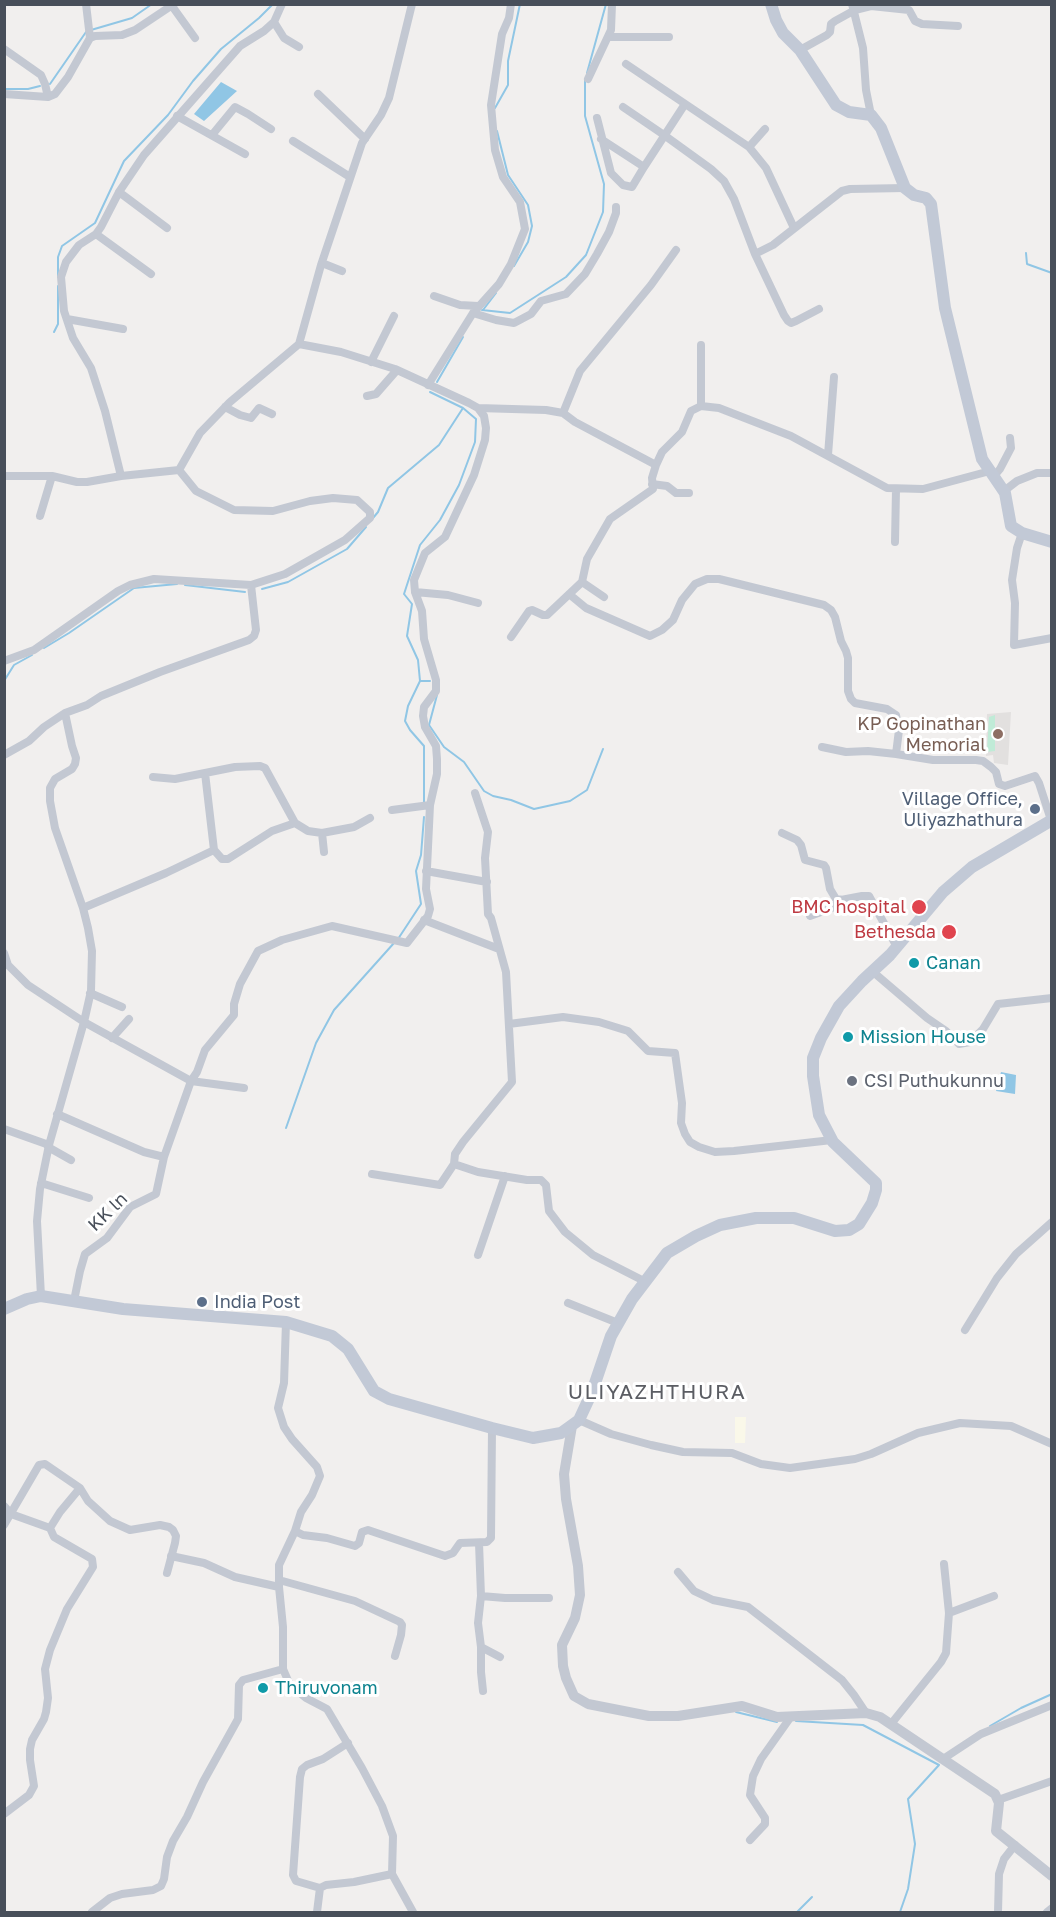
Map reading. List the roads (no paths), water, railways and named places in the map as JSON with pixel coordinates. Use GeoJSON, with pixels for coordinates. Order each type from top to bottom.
{"type":"FeatureCollection","features":[{"type":"Feature","properties":{"kind":"main road"},"geometry":{"type":"LineString","coordinates":[[771,4],[783,33],[800,50],[836,105],[849,112],[871,115],[881,128],[905,188],[914,195],[926,198],[931,204],[945,308],[982,459],[1004,490],[1011,526],[1022,533],[1052,542]]}},
{"type":"Feature","properties":{"kind":"main road"},"geometry":{"type":"LineString","coordinates":[[4,1309],[27,1299],[41,1296],[123,1310],[286,1322],[332,1336],[348,1349],[374,1391],[389,1399],[533,1438],[561,1433],[576,1423],[592,1392],[611,1336],[644,1281],[667,1253],[720,1225],[756,1218],[794,1218],[835,1231],[849,1230],[859,1224],[872,1203],[876,1183],[832,1140],[819,1115],[813,1076],[813,1058],[821,1038],[839,1006],[897,947],[943,892],[972,867],[1051,820]]}},
{"type":"Feature","properties":{"kind":"street"},"geometry":{"type":"LineString","coordinates":[[4,94],[48,97],[60,89],[90,38],[86,4]]}},
{"type":"Feature","properties":{"kind":"street"},"geometry":{"type":"LineString","coordinates":[[121,476],[105,411],[91,368],[73,338],[67,319],[63,301],[62,277],[66,262],[79,245],[96,234],[119,192],[144,155],[240,46],[264,31],[273,22],[282,4]]}},
{"type":"Feature","properties":{"kind":"street"},"geometry":{"type":"LineString","coordinates":[[179,470],[200,433],[225,407],[299,344],[350,177],[365,139],[389,98],[412,4]]}},
{"type":"Feature","properties":{"kind":"street"},"geometry":{"type":"LineString","coordinates":[[428,385],[475,310],[499,284],[511,264],[525,229],[520,202],[504,177],[495,150],[491,105],[501,34],[509,18],[511,4]]}},
{"type":"Feature","properties":{"kind":"street"},"geometry":{"type":"LineString","coordinates":[[588,79],[611,30],[612,4]]}},
{"type":"Feature","properties":{"kind":"street"},"geometry":{"type":"LineString","coordinates":[[90,38],[135,30],[173,5],[195,38]]}},
{"type":"Feature","properties":{"kind":"street"},"geometry":{"type":"LineString","coordinates":[[800,50],[827,35],[831,24],[852,8],[876,5],[909,10],[915,21],[922,24],[958,26]]}},
{"type":"Feature","properties":{"kind":"street"},"geometry":{"type":"LineString","coordinates":[[852,8],[863,48],[866,90],[871,115]]}},
{"type":"Feature","properties":{"kind":"street"},"geometry":{"type":"LineString","coordinates":[[273,22],[284,38],[298,47]]}},
{"type":"Feature","properties":{"kind":"street"},"geometry":{"type":"LineString","coordinates":[[608,37],[669,37]]}},
{"type":"Feature","properties":{"kind":"street"},"geometry":{"type":"LineString","coordinates":[[4,49],[40,75],[48,97]]}},
{"type":"Feature","properties":{"kind":"street"},"geometry":{"type":"LineString","coordinates":[[626,64],[749,147],[766,168],[794,228]]}},
{"type":"Feature","properties":{"kind":"street"},"geometry":{"type":"LineString","coordinates":[[318,94],[365,139]]}},
{"type":"Feature","properties":{"kind":"street"},"geometry":{"type":"LineString","coordinates":[[597,118],[610,173],[623,185],[632,187],[685,104]]}},
{"type":"Feature","properties":{"kind":"street"},"geometry":{"type":"LineString","coordinates":[[212,135],[235,107],[271,129]]}},
{"type":"Feature","properties":{"kind":"street"},"geometry":{"type":"LineString","coordinates":[[623,107],[711,169],[724,181],[734,199],[755,254],[788,321],[791,323],[819,309]]}},
{"type":"Feature","properties":{"kind":"street"},"geometry":{"type":"LineString","coordinates":[[177,116],[245,154]]}},
{"type":"Feature","properties":{"kind":"street"},"geometry":{"type":"LineString","coordinates":[[749,147],[765,129]]}},
{"type":"Feature","properties":{"kind":"street"},"geometry":{"type":"LineString","coordinates":[[602,139],[644,167]]}},
{"type":"Feature","properties":{"kind":"street"},"geometry":{"type":"LineString","coordinates":[[293,141],[350,177]]}},
{"type":"Feature","properties":{"kind":"street"},"geometry":{"type":"LineString","coordinates":[[755,254],[772,244],[842,191],[905,188]]}},
{"type":"Feature","properties":{"kind":"street"},"geometry":{"type":"LineString","coordinates":[[119,192],[166,228]]}},
{"type":"Feature","properties":{"kind":"street"},"geometry":{"type":"LineString","coordinates":[[434,296],[460,304],[496,320],[514,323],[531,314],[541,301],[567,294],[585,274],[609,232],[616,207]]}},
{"type":"Feature","properties":{"kind":"street"},"geometry":{"type":"LineString","coordinates":[[96,234],[151,274]]}},
{"type":"Feature","properties":{"kind":"street"},"geometry":{"type":"LineString","coordinates":[[563,413],[580,371],[651,285],[676,250]]}},
{"type":"Feature","properties":{"kind":"street"},"geometry":{"type":"LineString","coordinates":[[322,263],[342,271]]}},
{"type":"Feature","properties":{"kind":"street"},"geometry":{"type":"LineString","coordinates":[[371,362],[394,316]]}},
{"type":"Feature","properties":{"kind":"street"},"geometry":{"type":"LineString","coordinates":[[67,319],[123,329]]}},
{"type":"Feature","properties":{"kind":"street"},"geometry":{"type":"LineString","coordinates":[[299,344],[341,352],[397,370],[478,408],[546,410],[563,413],[575,422],[656,465]]}},
{"type":"Feature","properties":{"kind":"street"},"geometry":{"type":"LineString","coordinates":[[701,345],[701,406]]}},
{"type":"Feature","properties":{"kind":"street"},"geometry":{"type":"LineString","coordinates":[[367,396],[376,394],[397,370]]}},
{"type":"Feature","properties":{"kind":"street"},"geometry":{"type":"LineString","coordinates":[[828,454],[834,377]]}},
{"type":"Feature","properties":{"kind":"street"},"geometry":{"type":"LineString","coordinates":[[511,637],[529,611],[548,615],[582,582],[587,559],[610,519],[652,489],[656,465],[662,452],[682,432],[691,411],[701,406],[719,408],[791,436],[828,454],[868,479],[887,488],[896,489],[922,489],[992,473],[1000,469],[1011,448],[1010,438]]}},
{"type":"Feature","properties":{"kind":"street"},"geometry":{"type":"LineString","coordinates":[[225,407],[251,418],[259,408],[272,414]]}},
{"type":"Feature","properties":{"kind":"street"},"geometry":{"type":"LineString","coordinates":[[478,408],[484,416],[486,428],[485,440],[474,475],[445,537],[425,553],[414,580],[415,592],[422,611],[424,639],[436,680],[436,691],[424,707],[423,717],[425,727],[436,746],[437,774],[430,805],[426,871],[426,889],[430,909],[424,920],[499,949]]}},
{"type":"Feature","properties":{"kind":"street"},"geometry":{"type":"LineString","coordinates":[[4,477],[52,476],[87,482],[179,470]]}},
{"type":"Feature","properties":{"kind":"street"},"geometry":{"type":"LineString","coordinates":[[4,661],[34,650],[130,585],[154,579],[251,585],[285,574],[345,540],[370,518],[370,512],[357,500],[333,498],[310,501],[273,511],[234,510],[196,491],[179,470]]}},
{"type":"Feature","properties":{"kind":"street"},"geometry":{"type":"LineString","coordinates":[[1004,490],[1017,480],[1037,473],[1052,473]]}},
{"type":"Feature","properties":{"kind":"street"},"geometry":{"type":"LineString","coordinates":[[40,516],[52,476]]}},
{"type":"Feature","properties":{"kind":"street"},"geometry":{"type":"LineString","coordinates":[[652,484],[667,486],[676,493],[689,492]]}},
{"type":"Feature","properties":{"kind":"street"},"geometry":{"type":"LineString","coordinates":[[896,489],[896,542]]}},
{"type":"Feature","properties":{"kind":"street"},"geometry":{"type":"LineString","coordinates":[[1022,533],[1012,580],[1015,603],[1014,645],[1047,640]]}},
{"type":"Feature","properties":{"kind":"street"},"geometry":{"type":"LineString","coordinates":[[569,594],[586,608],[650,636],[662,630],[673,620],[682,600],[695,584],[707,579],[719,579],[824,605],[835,617],[846,651],[848,691],[851,699],[855,703],[887,709],[896,715],[899,730],[896,754]]}},
{"type":"Feature","properties":{"kind":"street"},"geometry":{"type":"LineString","coordinates":[[582,582],[604,597]]}},
{"type":"Feature","properties":{"kind":"street"},"geometry":{"type":"LineString","coordinates":[[4,755],[29,741],[44,727],[65,713],[87,705],[101,696],[249,640],[254,636],[256,630],[251,585]]}},
{"type":"Feature","properties":{"kind":"street"},"geometry":{"type":"LineString","coordinates":[[415,592],[448,595],[478,603]]}},
{"type":"Feature","properties":{"kind":"street"},"geometry":{"type":"LineString","coordinates":[[41,1296],[37,1221],[41,1183],[57,1114],[84,1022],[90,993],[92,951],[83,908],[55,828],[50,801],[50,788],[55,779],[75,764],[76,758],[65,713]]}},
{"type":"Feature","properties":{"kind":"street"},"geometry":{"type":"LineString","coordinates":[[822,747],[846,752],[868,751],[949,761],[976,760],[991,767],[996,772],[999,784],[1005,786],[1035,776],[1051,820]]}},
{"type":"Feature","properties":{"kind":"street"},"geometry":{"type":"LineString","coordinates":[[153,777],[175,779],[235,767],[260,766],[265,768],[295,823],[308,831],[322,833],[354,827],[370,818]]}},
{"type":"Feature","properties":{"kind":"street"},"geometry":{"type":"LineString","coordinates":[[205,773],[214,850],[222,859],[228,859],[272,831],[295,823]]}},
{"type":"Feature","properties":{"kind":"street"},"geometry":{"type":"LineString","coordinates":[[372,1174],[440,1185],[454,1164],[455,1154],[463,1142],[512,1082],[506,972],[488,914],[485,858],[488,832],[475,793]]}},
{"type":"Feature","properties":{"kind":"street"},"geometry":{"type":"LineString","coordinates":[[392,810],[430,805]]}},
{"type":"Feature","properties":{"kind":"street"},"geometry":{"type":"LineString","coordinates":[[322,833],[324,852]]}},
{"type":"Feature","properties":{"kind":"street"},"geometry":{"type":"LineString","coordinates":[[782,833],[797,840],[801,845],[805,860],[824,865],[833,895],[841,900]]}},
{"type":"Feature","properties":{"kind":"street"},"geometry":{"type":"LineString","coordinates":[[83,908],[214,850]]}},
{"type":"Feature","properties":{"kind":"street"},"geometry":{"type":"LineString","coordinates":[[426,871],[487,882]]}},
{"type":"Feature","properties":{"kind":"street"},"geometry":{"type":"LineString","coordinates":[[810,916],[832,908],[841,900],[870,896],[897,947]]}},
{"type":"Feature","properties":{"kind":"street","name":"KK ln"},"geometry":{"type":"LineString","coordinates":[[74,1301],[85,1254],[107,1238],[130,1207],[156,1194],[164,1157],[191,1081],[205,1050],[234,1015],[234,1004],[240,984],[258,951],[282,940],[332,926],[407,943],[424,920]]}},
{"type":"Feature","properties":{"kind":"street"},"geometry":{"type":"LineString","coordinates":[[4,953],[6,964],[28,985],[112,1038],[191,1081],[244,1088]]}},
{"type":"Feature","properties":{"kind":"street"},"geometry":{"type":"LineString","coordinates":[[872,971],[959,1044],[970,1042],[983,1029],[998,1004],[1052,998]]}},
{"type":"Feature","properties":{"kind":"street"},"geometry":{"type":"LineString","coordinates":[[90,993],[122,1007]]}},
{"type":"Feature","properties":{"kind":"street"},"geometry":{"type":"LineString","coordinates":[[509,1024],[563,1017],[599,1022],[628,1030],[648,1051],[675,1053],[682,1103],[681,1123],[690,1142],[699,1147],[715,1152],[832,1140]]}},
{"type":"Feature","properties":{"kind":"street"},"geometry":{"type":"LineString","coordinates":[[112,1038],[129,1019]]}},
{"type":"Feature","properties":{"kind":"street"},"geometry":{"type":"LineString","coordinates":[[57,1114],[144,1152],[164,1157]]}},
{"type":"Feature","properties":{"kind":"street"},"geometry":{"type":"LineString","coordinates":[[4,1129],[49,1146],[71,1160]]}},
{"type":"Feature","properties":{"kind":"street"},"geometry":{"type":"LineString","coordinates":[[454,1164],[478,1172],[541,1180],[546,1185],[549,1210],[565,1232],[592,1255],[644,1281]]}},
{"type":"Feature","properties":{"kind":"street"},"geometry":{"type":"LineString","coordinates":[[478,1255],[506,1176]]}},
{"type":"Feature","properties":{"kind":"street"},"geometry":{"type":"LineString","coordinates":[[41,1183],[89,1198]]}},
{"type":"Feature","properties":{"kind":"street"},"geometry":{"type":"LineString","coordinates":[[965,1330],[1016,1254],[1052,1222]]}},
{"type":"Feature","properties":{"kind":"street"},"geometry":{"type":"LineString","coordinates":[[568,1303],[618,1323]]}},
{"type":"Feature","properties":{"kind":"street"},"geometry":{"type":"LineString","coordinates":[[286,1322],[284,1383],[279,1408],[281,1419],[292,1439],[317,1467],[320,1476],[301,1512],[279,1566],[283,1627],[282,1669],[290,1685],[306,1698],[327,1709],[382,1806],[393,1836],[392,1874],[413,1912]]}},
{"type":"Feature","properties":{"kind":"street"},"geometry":{"type":"LineString","coordinates":[[1052,1444],[1011,1426],[960,1423],[918,1433],[855,1459],[790,1468],[761,1464],[732,1453],[683,1452],[576,1423],[564,1474],[578,1566],[580,1595],[575,1618],[562,1645],[566,1678],[574,1696],[588,1704],[649,1716],[678,1716],[742,1706],[777,1718],[866,1713],[880,1717],[995,1794],[999,1808],[996,1831],[1052,1876]]}},
{"type":"Feature","properties":{"kind":"street"},"geometry":{"type":"LineString","coordinates":[[294,1531],[355,1546],[359,1544],[362,1532],[368,1530],[445,1556],[453,1553],[460,1543],[487,1542],[491,1538],[492,1428]]}},
{"type":"Feature","properties":{"kind":"street"},"geometry":{"type":"LineString","coordinates":[[4,1525],[39,1465],[45,1464],[80,1488],[88,1500],[110,1521],[130,1530],[160,1525],[173,1530],[176,1536],[167,1573]]}},
{"type":"Feature","properties":{"kind":"street"},"geometry":{"type":"LineString","coordinates":[[50,1528],[80,1488]]}},
{"type":"Feature","properties":{"kind":"street"},"geometry":{"type":"LineString","coordinates":[[4,1506],[11,1514],[50,1528],[54,1537],[92,1559],[93,1567],[67,1609],[50,1650],[45,1669],[48,1698],[45,1719],[32,1740],[30,1749],[34,1786],[29,1795],[4,1814]]}},
{"type":"Feature","properties":{"kind":"street"},"geometry":{"type":"LineString","coordinates":[[479,1543],[481,1596],[478,1623],[483,1691]]}},
{"type":"Feature","properties":{"kind":"street"},"geometry":{"type":"LineString","coordinates":[[171,1556],[204,1563],[235,1577],[279,1583],[355,1601],[400,1622],[401,1635],[395,1656]]}},
{"type":"Feature","properties":{"kind":"street"},"geometry":{"type":"LineString","coordinates":[[891,1724],[946,1653],[949,1613],[944,1564]]}},
{"type":"Feature","properties":{"kind":"street"},"geometry":{"type":"LineString","coordinates":[[678,1572],[694,1591],[713,1600],[748,1607],[842,1680],[866,1713]]}},
{"type":"Feature","properties":{"kind":"street"},"geometry":{"type":"LineString","coordinates":[[481,1596],[549,1598]]}},
{"type":"Feature","properties":{"kind":"street"},"geometry":{"type":"LineString","coordinates":[[949,1613],[994,1596]]}},
{"type":"Feature","properties":{"kind":"street"},"geometry":{"type":"LineString","coordinates":[[481,1647],[500,1657]]}},
{"type":"Feature","properties":{"kind":"street"},"geometry":{"type":"LineString","coordinates":[[92,1912],[110,1898],[153,1890],[161,1886],[173,1841],[238,1719],[239,1685],[243,1680],[282,1669]]}},
{"type":"Feature","properties":{"kind":"street"},"geometry":{"type":"LineString","coordinates":[[943,1759],[981,1734],[1052,1705]]}},
{"type":"Feature","properties":{"kind":"street"},"geometry":{"type":"LineString","coordinates":[[750,1840],[765,1824],[765,1818],[750,1795],[753,1776],[761,1759],[790,1718]]}},
{"type":"Feature","properties":{"kind":"street"},"geometry":{"type":"LineString","coordinates":[[348,1743],[302,1769],[293,1875],[296,1881],[320,1888],[392,1874]]}},
{"type":"Feature","properties":{"kind":"street"},"geometry":{"type":"LineString","coordinates":[[998,1800],[1052,1781]]}},
{"type":"Feature","properties":{"kind":"street"},"geometry":{"type":"LineString","coordinates":[[998,1912],[999,1874],[1004,1859],[1015,1845]]}},
{"type":"Feature","properties":{"kind":"street"},"geometry":{"type":"LineString","coordinates":[[316,1912],[320,1888]]}},
{"type":"Feature","properties":{"kind":"street"},"geometry":{"type":"LineString","coordinates":[[1047,1912],[1052,1908]]}},
{"type":"Feature","properties":{"kind":"water"},"geometry":{"type":"Polygon","coordinates":[[[221,82],[237,91],[204,121],[194,114],[221,82]]]}},
{"type":"Feature","properties":{"kind":"water"},"geometry":{"type":"Polygon","coordinates":[[[1001,1072],[1016,1075],[1015,1094],[996,1091],[1001,1072]]]}},
{"type":"Feature","properties":{"kind":"waterway"},"geometry":{"type":"LineString","coordinates":[[91,30],[132,18],[152,4]]}},
{"type":"Feature","properties":{"kind":"waterway"},"geometry":{"type":"LineString","coordinates":[[58,277],[58,257],[62,246],[95,223],[124,161],[168,115],[221,49],[273,4]]}},
{"type":"Feature","properties":{"kind":"waterway"},"geometry":{"type":"LineString","coordinates":[[495,108],[508,85],[508,61],[520,4]]}},
{"type":"Feature","properties":{"kind":"waterway"},"geometry":{"type":"LineString","coordinates":[[587,73],[606,4]]}},
{"type":"Feature","properties":{"kind":"waterway"},"geometry":{"type":"LineString","coordinates":[[50,84],[86,32]]}},
{"type":"Feature","properties":{"kind":"waterway"},"geometry":{"type":"LineString","coordinates":[[482,310],[510,313],[566,277],[586,255],[603,212],[604,184],[585,116],[585,79]]}},
{"type":"Feature","properties":{"kind":"waterway"},"geometry":{"type":"LineString","coordinates":[[4,89],[28,89],[40,86]]}},
{"type":"Feature","properties":{"kind":"waterway"},"geometry":{"type":"LineString","coordinates":[[497,131],[508,175],[528,205],[532,226],[528,242],[514,266]]}},
{"type":"Feature","properties":{"kind":"waterway"},"geometry":{"type":"LineString","coordinates":[[1026,253],[1027,264],[1052,273]]}},
{"type":"Feature","properties":{"kind":"waterway"},"geometry":{"type":"LineString","coordinates":[[54,332],[58,324],[58,286]]}},
{"type":"Feature","properties":{"kind":"waterway"},"geometry":{"type":"LineString","coordinates":[[483,310],[496,293]]}},
{"type":"Feature","properties":{"kind":"waterway"},"geometry":{"type":"LineString","coordinates":[[437,382],[463,337]]}},
{"type":"Feature","properties":{"kind":"waterway"},"geometry":{"type":"LineString","coordinates":[[424,802],[424,746],[405,721],[408,706],[420,681],[418,660],[407,636],[412,604],[404,594],[420,545],[440,520],[459,485],[475,442],[476,419],[463,408],[430,392]]}},
{"type":"Feature","properties":{"kind":"waterway"},"geometry":{"type":"LineString","coordinates":[[373,518],[388,488],[439,445],[463,408]]}},
{"type":"Feature","properties":{"kind":"waterway"},"geometry":{"type":"LineString","coordinates":[[262,589],[288,582],[347,549],[366,527]]}},
{"type":"Feature","properties":{"kind":"waterway"},"geometry":{"type":"LineString","coordinates":[[44,648],[134,588],[177,584]]}},
{"type":"Feature","properties":{"kind":"waterway"},"geometry":{"type":"LineString","coordinates":[[185,585],[245,592]]}},
{"type":"Feature","properties":{"kind":"waterway"},"geometry":{"type":"LineString","coordinates":[[4,681],[14,665],[32,655]]}},
{"type":"Feature","properties":{"kind":"waterway"},"geometry":{"type":"LineString","coordinates":[[420,681],[430,681]]}},
{"type":"Feature","properties":{"kind":"waterway"},"geometry":{"type":"LineString","coordinates":[[437,695],[429,725],[444,747],[464,762],[484,791],[493,796],[534,809],[570,801],[587,790],[603,749]]}},
{"type":"Feature","properties":{"kind":"waterway"},"geometry":{"type":"LineString","coordinates":[[398,939],[421,904],[416,871],[421,855],[424,817]]}},
{"type":"Feature","properties":{"kind":"waterway"},"geometry":{"type":"LineString","coordinates":[[286,1128],[316,1043],[334,1010],[394,943]]}},
{"type":"Feature","properties":{"kind":"waterway"},"geometry":{"type":"LineString","coordinates":[[990,1726],[1052,1694]]}},
{"type":"Feature","properties":{"kind":"waterway"},"geometry":{"type":"LineString","coordinates":[[736,1712],[777,1722]]}},
{"type":"Feature","properties":{"kind":"waterway"},"geometry":{"type":"LineString","coordinates":[[796,1721],[863,1725],[939,1765],[908,1799],[915,1844],[908,1889],[900,1912]]}},
{"type":"Feature","properties":{"kind":"waterway"},"geometry":{"type":"LineString","coordinates":[[797,1912],[812,1897]]}},
{"type":"Feature","properties":{"kind":"place","name":"KP Gopinathan Memorial"},"geometry":{"type":"Point","coordinates":[998,734]}},
{"type":"Feature","properties":{"kind":"place","name":"Village Office, Uliyazhathura"},"geometry":{"type":"Point","coordinates":[1035,809]}},
{"type":"Feature","properties":{"kind":"place","name":"BMC hospital"},"geometry":{"type":"Point","coordinates":[919,907]}},
{"type":"Feature","properties":{"kind":"place","name":"Bethesda"},"geometry":{"type":"Point","coordinates":[949,932]}},
{"type":"Feature","properties":{"kind":"place","name":"Canan"},"geometry":{"type":"Point","coordinates":[914,963]}},
{"type":"Feature","properties":{"kind":"place","name":"Mission House"},"geometry":{"type":"Point","coordinates":[848,1037]}},
{"type":"Feature","properties":{"kind":"place","name":"CSI Puthukunnu"},"geometry":{"type":"Point","coordinates":[852,1081]}},
{"type":"Feature","properties":{"kind":"place","name":"India Post"},"geometry":{"type":"Point","coordinates":[202,1302]}},
{"type":"Feature","properties":{"kind":"place","name":"Thiruvonam"},"geometry":{"type":"Point","coordinates":[263,1688]}},
{"type":"Feature","properties":{"kind":"district","name":"ULIYAZHTHURA"},"geometry":{"type":"Point","coordinates":[657,1392]}}]}
